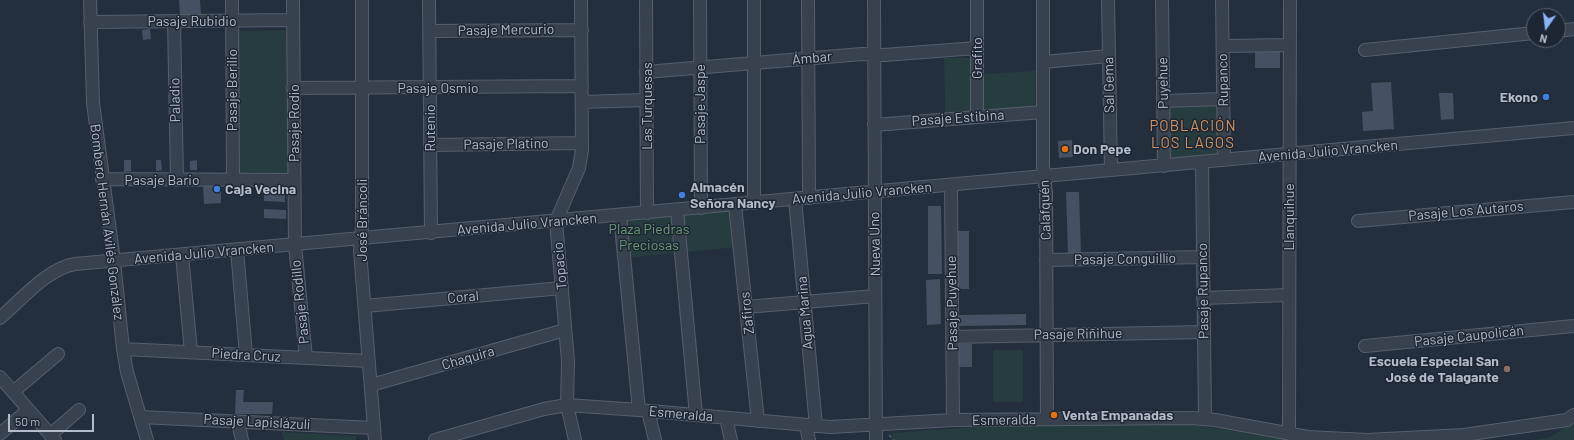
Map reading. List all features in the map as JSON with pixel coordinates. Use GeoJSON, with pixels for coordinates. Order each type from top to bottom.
{"type":"FeatureCollection","features":[{"type":"Feature","properties":{"kind":"street","name":"Bombero Hernán Avilés González"},"geometry":{"type":"LineString","coordinates":[[90,0],[93,103],[114,260],[123,349],[126,367],[147,440]]}},
{"type":"Feature","properties":{"kind":"street","name":"Pasaje Berilio"},"geometry":{"type":"LineString","coordinates":[[232,0],[232,180]]}},
{"type":"Feature","properties":{"kind":"street","name":"Pasaje Rodio"},"geometry":{"type":"LineString","coordinates":[[293,0],[295,245]]}},
{"type":"Feature","properties":{"kind":"street","name":"José Bráncoli"},"geometry":{"type":"LineString","coordinates":[[362,0],[360,251],[375,440]]}},
{"type":"Feature","properties":{"kind":"street","name":"Rutenio"},"geometry":{"type":"LineString","coordinates":[[429,0],[431,233]]}},
{"type":"Feature","properties":{"kind":"street","name":"Topacio"},"geometry":{"type":"LineString","coordinates":[[575,440],[567,406],[568,370],[556,221],[579,168],[582,143],[581,0]]}},
{"type":"Feature","properties":{"kind":"street","name":"Las Turquesas"},"geometry":{"type":"LineString","coordinates":[[646,0],[647,213]]}},
{"type":"Feature","properties":{"kind":"street","name":"Pasaje Jaspe"},"geometry":{"type":"LineString","coordinates":[[700,0],[701,208]]}},
{"type":"Feature","properties":{"kind":"street"},"geometry":{"type":"LineString","coordinates":[[754,0],[754,203]]}},
{"type":"Feature","properties":{"kind":"street"},"geometry":{"type":"LineString","coordinates":[[808,0],[809,198]]}},
{"type":"Feature","properties":{"kind":"street","name":"Nueva Uno"},"geometry":{"type":"LineString","coordinates":[[874,0],[876,440]]}},
{"type":"Feature","properties":{"kind":"street","name":"Grafito"},"geometry":{"type":"LineString","coordinates":[[977,0],[977,117]]}},
{"type":"Feature","properties":{"kind":"street","name":"Calafquén"},"geometry":{"type":"LineString","coordinates":[[1043,0],[1043,164],[1046,193],[1047,419]]}},
{"type":"Feature","properties":{"kind":"street","name":"Sal Gema"},"geometry":{"type":"LineString","coordinates":[[1108,0],[1111,170]]}},
{"type":"Feature","properties":{"kind":"street","name":"Puyehue"},"geometry":{"type":"LineString","coordinates":[[1162,0],[1164,166]]}},
{"type":"Feature","properties":{"kind":"street","name":"Rupanco"},"geometry":{"type":"LineString","coordinates":[[1222,0],[1224,160]]}},
{"type":"Feature","properties":{"kind":"street","name":"Llanquihue"},"geometry":{"type":"LineString","coordinates":[[1289,434],[1290,0]]}},
{"type":"Feature","properties":{"kind":"street","name":"Pasaje Rubidio"},"geometry":{"type":"LineString","coordinates":[[90,22],[293,20]]}},
{"type":"Feature","properties":{"kind":"street","name":"Paladio"},"geometry":{"type":"LineString","coordinates":[[174,21],[177,180]]}},
{"type":"Feature","properties":{"kind":"street","name":"Pasaje Mercurio"},"geometry":{"type":"LineString","coordinates":[[430,31],[582,30]]}},
{"type":"Feature","properties":{"kind":"street"},"geometry":{"type":"LineString","coordinates":[[1365,50],[1526,34]]}},
{"type":"Feature","properties":{"kind":"street"},"geometry":{"type":"LineString","coordinates":[[1223,46],[1290,45]]}},
{"type":"Feature","properties":{"kind":"street","name":"Ámbar"},"geometry":{"type":"LineString","coordinates":[[646,72],[862,54],[884,55],[977,48]]}},
{"type":"Feature","properties":{"kind":"street"},"geometry":{"type":"LineString","coordinates":[[1043,62],[1109,56]]}},
{"type":"Feature","properties":{"kind":"street","name":"Pasaje Osmio"},"geometry":{"type":"LineString","coordinates":[[293,88],[582,86]]}},
{"type":"Feature","properties":{"kind":"street"},"geometry":{"type":"LineString","coordinates":[[1163,101],[1223,99]]}},
{"type":"Feature","properties":{"kind":"street"},"geometry":{"type":"LineString","coordinates":[[582,102],[646,100]]}},
{"type":"Feature","properties":{"kind":"street","name":"Pasaje Estibina"},"geometry":{"type":"LineString","coordinates":[[874,125],[1043,112]]}},
{"type":"Feature","properties":{"kind":"street","name":"Avenida Julio Vrancken"},"geometry":{"type":"LineString","coordinates":[[0,318],[55,271],[68,265],[1574,128]]}},
{"type":"Feature","properties":{"kind":"street","name":"Pasaje Platino"},"geometry":{"type":"LineString","coordinates":[[430,145],[582,143]]}},
{"type":"Feature","properties":{"kind":"street","name":"Pasaje Rupanco"},"geometry":{"type":"LineString","coordinates":[[1202,162],[1205,419]]}},
{"type":"Feature","properties":{"kind":"street","name":"Pasaje Bario"},"geometry":{"type":"LineString","coordinates":[[102,179],[294,180]]}},
{"type":"Feature","properties":{"kind":"street","name":"Pasaje Puyehue"},"geometry":{"type":"LineString","coordinates":[[950,185],[953,420]]}},
{"type":"Feature","properties":{"kind":"street","name":"Agua Marina"},"geometry":{"type":"LineString","coordinates":[[795,199],[804,302],[811,426],[809,440]]}},
{"type":"Feature","properties":{"kind":"street","name":"Pasaje Los Autaros"},"geometry":{"type":"LineString","coordinates":[[1358,220],[1574,202]]}},
{"type":"Feature","properties":{"kind":"street","name":"Zafiros"},"geometry":{"type":"LineString","coordinates":[[735,205],[758,421]]}},
{"type":"Feature","properties":{"kind":"street"},"geometry":{"type":"LineString","coordinates":[[677,210],[696,415]]}},
{"type":"Feature","properties":{"kind":"street"},"geometry":{"type":"LineString","coordinates":[[620,215],[644,411],[655,440]]}},
{"type":"Feature","properties":{"kind":"street","name":"Pasaje Rodillo"},"geometry":{"type":"LineString","coordinates":[[295,245],[306,358]]}},
{"type":"Feature","properties":{"kind":"street"},"geometry":{"type":"LineString","coordinates":[[237,250],[246,355]]}},
{"type":"Feature","properties":{"kind":"street"},"geometry":{"type":"LineString","coordinates":[[182,255],[191,352]]}},
{"type":"Feature","properties":{"kind":"street","name":"Pasaje Conguillío"},"geometry":{"type":"LineString","coordinates":[[1046,260],[1203,257]]}},
{"type":"Feature","properties":{"kind":"street","name":"Coral"},"geometry":{"type":"LineString","coordinates":[[364,306],[562,288]]}},
{"type":"Feature","properties":{"kind":"street"},"geometry":{"type":"LineString","coordinates":[[1203,298],[1289,295]]}},
{"type":"Feature","properties":{"kind":"street"},"geometry":{"type":"LineString","coordinates":[[746,307],[875,296]]}},
{"type":"Feature","properties":{"kind":"street","name":"Pasaje Caupolicán"},"geometry":{"type":"LineString","coordinates":[[1365,346],[1574,326]]}},
{"type":"Feature","properties":{"kind":"street","name":"Chaquira"},"geometry":{"type":"LineString","coordinates":[[371,385],[565,330]]}},
{"type":"Feature","properties":{"kind":"street","name":"Pasaje Riñihue"},"geometry":{"type":"LineString","coordinates":[[952,337],[1204,332]]}},
{"type":"Feature","properties":{"kind":"street","name":"Piedra Cruz"},"geometry":{"type":"LineString","coordinates":[[123,349],[369,361]]}},
{"type":"Feature","properties":{"kind":"street"},"geometry":{"type":"LineString","coordinates":[[13,392],[58,354]]}},
{"type":"Feature","properties":{"kind":"street"},"geometry":{"type":"LineString","coordinates":[[0,377],[52,437],[79,410]]}},
{"type":"Feature","properties":{"kind":"street","name":"Esmeralda"},"geometry":{"type":"LineString","coordinates":[[435,440],[544,409],[567,406],[696,415],[811,426],[841,427],[953,420],[1205,419],[1289,434],[1347,440],[1456,435],[1485,432],[1567,420],[1574,415]]}},
{"type":"Feature","properties":{"kind":"street"},"geometry":{"type":"LineString","coordinates":[[0,434],[28,410]]}},
{"type":"Feature","properties":{"kind":"street","name":"Pasaje Lapislázuli"},"geometry":{"type":"LineString","coordinates":[[140,417],[374,428]]}},
{"type":"Feature","properties":{"kind":"street"},"geometry":{"type":"LineString","coordinates":[[726,418],[731,440]]}},
{"type":"Feature","properties":{"kind":"street"},"geometry":{"type":"LineString","coordinates":[[238,422],[242,440]]}},
{"type":"Feature","properties":{"kind":"green space"},"geometry":{"type":"Polygon","coordinates":[[[288,30],[291,176],[237,177],[235,31],[288,30]]]}},
{"type":"Feature","properties":{"kind":"green space"},"geometry":{"type":"Polygon","coordinates":[[[944,58],[971,58],[972,112],[945,112],[944,58]]]}},
{"type":"Feature","properties":{"kind":"green space"},"geometry":{"type":"Polygon","coordinates":[[[1036,71],[1035,104],[1032,107],[984,111],[982,108],[982,74],[1036,71]]]}},
{"type":"Feature","properties":{"kind":"green space"},"geometry":{"type":"Polygon","coordinates":[[[1218,104],[1217,154],[1170,158],[1168,108],[1218,104]]]}},
{"type":"Feature","properties":{"kind":"green space","name":"Plaza Piedras Preciosas"},"geometry":{"type":"Polygon","coordinates":[[[734,211],[738,247],[626,258],[621,221],[734,211]]]}},
{"type":"Feature","properties":{"kind":"green space"},"geometry":{"type":"Polygon","coordinates":[[[993,350],[1023,350],[1023,402],[993,402],[993,350]]]}},
{"type":"Feature","properties":{"kind":"green space"},"geometry":{"type":"Polygon","coordinates":[[[1052,421],[1194,425],[1290,440],[891,440],[892,433],[1052,421]]]}},
{"type":"Feature","properties":{"kind":"green space"},"geometry":{"type":"Polygon","coordinates":[[[1574,422],[1574,440],[1536,440],[1550,437],[1574,422]]]}},
{"type":"Feature","properties":{"kind":"green space"},"geometry":{"type":"Polygon","coordinates":[[[282,432],[356,436],[356,440],[284,440],[282,432]]]}},
{"type":"Feature","properties":{"kind":"building"},"geometry":{"type":"Polygon","coordinates":[[[179,0],[200,0],[201,14],[180,15],[179,0]]]}},
{"type":"Feature","properties":{"kind":"building"},"geometry":{"type":"Polygon","coordinates":[[[150,29],[151,39],[143,40],[142,30],[150,29]]]}},
{"type":"Feature","properties":{"kind":"building"},"geometry":{"type":"Polygon","coordinates":[[[1255,50],[1280,50],[1280,68],[1255,68],[1255,50]]]}},
{"type":"Feature","properties":{"kind":"building"},"geometry":{"type":"Polygon","coordinates":[[[1391,82],[1394,129],[1363,131],[1362,112],[1373,111],[1371,83],[1391,82]]]}},
{"type":"Feature","properties":{"kind":"building"},"geometry":{"type":"Polygon","coordinates":[[[1439,93],[1453,93],[1454,119],[1441,120],[1439,93]]]}},
{"type":"Feature","properties":{"kind":"building","name":"Don Pepe"},"geometry":{"type":"Polygon","coordinates":[[[1072,140],[1073,157],[1059,158],[1058,141],[1072,140]]]}},
{"type":"Feature","properties":{"kind":"building"},"geometry":{"type":"Polygon","coordinates":[[[124,160],[131,160],[131,171],[124,172],[124,160]]]}},
{"type":"Feature","properties":{"kind":"building"},"geometry":{"type":"Polygon","coordinates":[[[156,160],[161,160],[162,170],[156,171],[156,160]]]}},
{"type":"Feature","properties":{"kind":"building"},"geometry":{"type":"Polygon","coordinates":[[[197,160],[197,170],[190,170],[190,161],[197,160]]]}},
{"type":"Feature","properties":{"kind":"building"},"geometry":{"type":"Polygon","coordinates":[[[203,185],[221,185],[221,203],[204,204],[203,185]]]}},
{"type":"Feature","properties":{"kind":"building","name":"Almacén Señora Nancy"},"geometry":{"type":"Polygon","coordinates":[[[685,192],[686,198],[679,199],[678,193],[685,192]]]}},
{"type":"Feature","properties":{"kind":"building"},"geometry":{"type":"Polygon","coordinates":[[[1066,192],[1079,192],[1081,254],[1068,254],[1066,192]]]}},
{"type":"Feature","properties":{"kind":"building"},"geometry":{"type":"Polygon","coordinates":[[[264,193],[285,193],[285,202],[264,201],[264,193]]]}},
{"type":"Feature","properties":{"kind":"building"},"geometry":{"type":"Polygon","coordinates":[[[928,206],[941,206],[942,274],[928,274],[928,206]]]}},
{"type":"Feature","properties":{"kind":"building"},"geometry":{"type":"Polygon","coordinates":[[[264,209],[286,210],[286,219],[264,218],[264,209]]]}},
{"type":"Feature","properties":{"kind":"building"},"geometry":{"type":"Polygon","coordinates":[[[956,231],[969,231],[969,289],[957,289],[956,231]]]}},
{"type":"Feature","properties":{"kind":"building"},"geometry":{"type":"Polygon","coordinates":[[[940,279],[941,324],[927,325],[926,280],[940,279]]]}},
{"type":"Feature","properties":{"kind":"building"},"geometry":{"type":"Polygon","coordinates":[[[1026,314],[1026,325],[958,326],[958,315],[1026,314]]]}},
{"type":"Feature","properties":{"kind":"building"},"geometry":{"type":"Polygon","coordinates":[[[958,344],[972,344],[972,367],[959,367],[958,344]]]}},
{"type":"Feature","properties":{"kind":"building"},"geometry":{"type":"Polygon","coordinates":[[[236,390],[244,390],[243,402],[273,402],[272,414],[235,414],[236,390]]]}},
{"type":"Feature","properties":{"kind":"place","name":"Ekono"},"geometry":{"type":"Point","coordinates":[1546,97]}},
{"type":"Feature","properties":{"kind":"place","name":"Don Pepe"},"geometry":{"type":"Point","coordinates":[1065,149]}},
{"type":"Feature","properties":{"kind":"place","name":"Caja Vecina"},"geometry":{"type":"Point","coordinates":[217,189]}},
{"type":"Feature","properties":{"kind":"place","name":"Almacén Señora Nancy"},"geometry":{"type":"Point","coordinates":[682,195]}},
{"type":"Feature","properties":{"kind":"place","name":"Escuela Especial San José de Talagante"},"geometry":{"type":"Point","coordinates":[1507,369]}},
{"type":"Feature","properties":{"kind":"place","name":"Venta Empanadas"},"geometry":{"type":"Point","coordinates":[1054,415]}},
{"type":"Feature","properties":{"kind":"district","name":"POBLACIÓN LOS LAGOS"},"geometry":{"type":"Point","coordinates":[1193,134]}}]}
